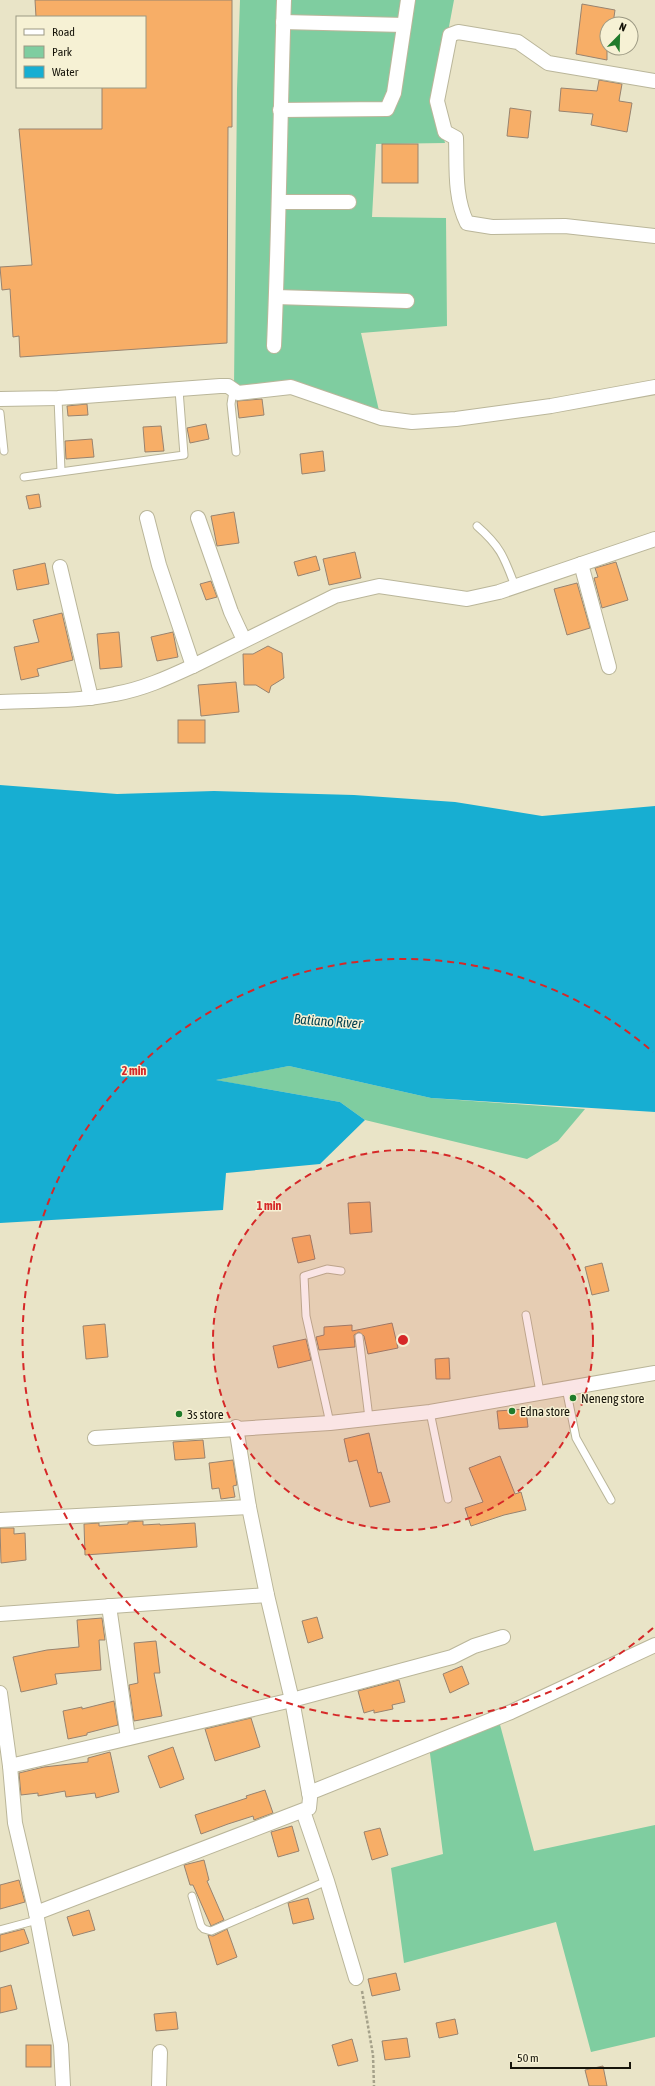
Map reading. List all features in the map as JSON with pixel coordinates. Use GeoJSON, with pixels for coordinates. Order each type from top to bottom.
{"type":"FeatureCollection","features":[{"type":"Feature","properties":{"kind":"street"},"geometry":{"type":"LineString","coordinates":[[274,346],[280,202],[280,110],[284,0]]}},
{"type":"Feature","properties":{"kind":"street"},"geometry":{"type":"LineString","coordinates":[[280,110],[387,109],[394,93],[408,0]]}},
{"type":"Feature","properties":{"kind":"street"},"geometry":{"type":"LineString","coordinates":[[283,22],[404,25]]}},
{"type":"Feature","properties":{"kind":"street"},"geometry":{"type":"LineString","coordinates":[[655,81],[548,63],[518,42],[458,32],[450,35],[446,46],[438,101],[445,132],[456,138],[458,190],[461,211],[467,223],[492,227],[565,226],[655,236]]}},
{"type":"Feature","properties":{"kind":"street"},"geometry":{"type":"LineString","coordinates":[[280,202],[349,202]]}},
{"type":"Feature","properties":{"kind":"street"},"geometry":{"type":"LineString","coordinates":[[276,297],[407,300]]}},
{"type":"Feature","properties":{"kind":"street"},"geometry":{"type":"LineString","coordinates":[[0,399],[58,398],[220,386],[228,386],[233,391],[238,393],[291,387],[381,418],[412,422],[456,419],[551,406],[655,388]]}},
{"type":"Feature","properties":{"kind":"street"},"geometry":{"type":"LineString","coordinates":[[147,518],[159,565],[192,666]]}},
{"type":"Feature","properties":{"kind":"street"},"geometry":{"type":"LineString","coordinates":[[198,518],[230,612],[244,640]]}},
{"type":"Feature","properties":{"kind":"street"},"geometry":{"type":"LineString","coordinates":[[0,702],[91,698],[138,689],[159,682],[335,596],[379,586],[467,599],[515,586],[655,539]]}},
{"type":"Feature","properties":{"kind":"street"},"geometry":{"type":"LineString","coordinates":[[581,564],[609,667]]}},
{"type":"Feature","properties":{"kind":"street"},"geometry":{"type":"LineString","coordinates":[[60,567],[91,698]]}},
{"type":"Feature","properties":{"kind":"street"},"geometry":{"type":"LineString","coordinates":[[95,1438],[330,1423],[430,1412],[655,1373]]}},
{"type":"Feature","properties":{"kind":"street"},"geometry":{"type":"LineString","coordinates":[[36,1917],[309,1808],[309,1793],[292,1700],[267,1595],[249,1507],[236,1428]]}},
{"type":"Feature","properties":{"kind":"street"},"geometry":{"type":"LineString","coordinates":[[0,1520],[249,1507]]}},
{"type":"Feature","properties":{"kind":"street"},"geometry":{"type":"LineString","coordinates":[[0,1614],[267,1595]]}},
{"type":"Feature","properties":{"kind":"street"},"geometry":{"type":"LineString","coordinates":[[109,1606],[128,1738]]}},
{"type":"Feature","properties":{"kind":"street"},"geometry":{"type":"LineString","coordinates":[[10,1766],[292,1700],[452,1657],[474,1646],[503,1637]]}},
{"type":"Feature","properties":{"kind":"street"},"geometry":{"type":"LineString","coordinates":[[309,1793],[511,1712],[655,1645]]}},
{"type":"Feature","properties":{"kind":"street"},"geometry":{"type":"LineString","coordinates":[[0,1693],[10,1766],[15,1823],[36,1917],[61,2045],[63,2086]]}},
{"type":"Feature","properties":{"kind":"street"},"geometry":{"type":"LineString","coordinates":[[302,1811],[327,1882],[356,1978]]}},
{"type":"Feature","properties":{"kind":"street"},"geometry":{"type":"LineString","coordinates":[[159,2086],[160,2052]]}},
{"type":"Feature","properties":{"kind":"lane"},"geometry":{"type":"LineString","coordinates":[[24,477],[184,455],[179,390]]}},
{"type":"Feature","properties":{"kind":"lane"},"geometry":{"type":"LineString","coordinates":[[233,391],[231,404],[236,452]]}},
{"type":"Feature","properties":{"kind":"lane"},"geometry":{"type":"LineString","coordinates":[[58,398],[61,471]]}},
{"type":"Feature","properties":{"kind":"lane"},"geometry":{"type":"LineString","coordinates":[[0,412],[4,451]]}},
{"type":"Feature","properties":{"kind":"lane"},"geometry":{"type":"LineString","coordinates":[[477,526],[494,541],[504,556],[515,586]]}},
{"type":"Feature","properties":{"kind":"lane"},"geometry":{"type":"LineString","coordinates":[[330,1423],[306,1316],[304,1276],[327,1269],[341,1271]]}},
{"type":"Feature","properties":{"kind":"lane"},"geometry":{"type":"LineString","coordinates":[[526,1315],[540,1392]]}},
{"type":"Feature","properties":{"kind":"lane"},"geometry":{"type":"LineString","coordinates":[[359,1337],[369,1418]]}},
{"type":"Feature","properties":{"kind":"lane"},"geometry":{"type":"LineString","coordinates":[[566,1388],[576,1438],[611,1500]]}},
{"type":"Feature","properties":{"kind":"lane"},"geometry":{"type":"LineString","coordinates":[[430,1412],[448,1499]]}},
{"type":"Feature","properties":{"kind":"lane"},"geometry":{"type":"LineString","coordinates":[[192,1896],[201,1926],[204,1929],[211,1931],[327,1882]]}},
{"type":"Feature","properties":{"kind":"lane"},"geometry":{"type":"LineString","coordinates":[[0,1930],[36,1917]]}},
{"type":"Feature","properties":{"kind":"path"},"geometry":{"type":"LineString","coordinates":[[356,1978],[363,1995],[373,2055],[374,2086]]}},
{"type":"Feature","properties":{"kind":"green space"},"geometry":{"type":"Polygon","coordinates":[[[240,0],[454,0],[435,101],[445,143],[376,144],[372,217],[446,218],[447,326],[361,333],[380,415],[294,384],[234,389],[237,89],[240,0]]]}},
{"type":"Feature","properties":{"kind":"green space"},"geometry":{"type":"Polygon","coordinates":[[[289,1066],[431,1098],[585,1109],[558,1141],[527,1159],[365,1120],[340,1102],[215,1080],[289,1066]]]}},
{"type":"Feature","properties":{"kind":"green space"},"geometry":{"type":"Polygon","coordinates":[[[499,1721],[534,1851],[655,1825],[655,2037],[591,2052],[556,1922],[404,1963],[391,1868],[443,1854],[429,1746],[499,1721]]]}},
{"type":"Feature","properties":{"kind":"water","name":"Batiano River"},"geometry":{"type":"Polygon","coordinates":[[[0,785],[117,794],[214,791],[354,795],[455,802],[542,816],[655,806],[655,1112],[431,1098],[289,1066],[216,1080],[340,1102],[365,1120],[320,1164],[226,1173],[223,1210],[0,1223],[0,785]]]}},
{"type":"Feature","properties":{"kind":"building"},"geometry":{"type":"Polygon","coordinates":[[[35,0],[232,0],[232,127],[228,127],[227,343],[20,357],[19,336],[13,337],[10,289],[2,290],[0,267],[32,265],[19,129],[102,129],[102,88],[146,88],[146,16],[36,16],[35,0]]]}},
{"type":"Feature","properties":{"kind":"building"},"geometry":{"type":"Polygon","coordinates":[[[582,4],[615,10],[614,16],[599,16],[599,56],[607,56],[607,60],[576,54],[582,4]]]}},
{"type":"Feature","properties":{"kind":"building"},"geometry":{"type":"Polygon","coordinates":[[[599,80],[622,84],[619,101],[632,103],[627,132],[591,125],[593,114],[559,111],[561,88],[597,91],[599,80]]]}},
{"type":"Feature","properties":{"kind":"building"},"geometry":{"type":"Polygon","coordinates":[[[510,108],[531,111],[528,138],[507,136],[510,108]]]}},
{"type":"Feature","properties":{"kind":"building"},"geometry":{"type":"Polygon","coordinates":[[[382,144],[418,144],[418,183],[382,183],[382,144]]]}},
{"type":"Feature","properties":{"kind":"building"},"geometry":{"type":"Polygon","coordinates":[[[262,399],[264,415],[239,418],[237,401],[262,399]]]}},
{"type":"Feature","properties":{"kind":"building"},"geometry":{"type":"Polygon","coordinates":[[[87,404],[88,415],[68,416],[67,406],[87,404]]]}},
{"type":"Feature","properties":{"kind":"building"},"geometry":{"type":"Polygon","coordinates":[[[206,424],[209,439],[190,443],[187,428],[206,424]]]}},
{"type":"Feature","properties":{"kind":"building"},"geometry":{"type":"Polygon","coordinates":[[[161,426],[164,451],[145,452],[143,427],[161,426]]]}},
{"type":"Feature","properties":{"kind":"building"},"geometry":{"type":"Polygon","coordinates":[[[92,439],[94,457],[66,459],[65,441],[92,439]]]}},
{"type":"Feature","properties":{"kind":"building"},"geometry":{"type":"Polygon","coordinates":[[[323,451],[325,471],[302,474],[300,454],[323,451]]]}},
{"type":"Feature","properties":{"kind":"building"},"geometry":{"type":"Polygon","coordinates":[[[39,494],[41,507],[29,509],[26,496],[39,494]]]}},
{"type":"Feature","properties":{"kind":"building"},"geometry":{"type":"Polygon","coordinates":[[[234,512],[239,543],[217,546],[211,516],[234,512]]]}},
{"type":"Feature","properties":{"kind":"building"},"geometry":{"type":"Polygon","coordinates":[[[355,552],[361,578],[329,585],[323,559],[355,552]]]}},
{"type":"Feature","properties":{"kind":"building"},"geometry":{"type":"Polygon","coordinates":[[[316,556],[320,570],[298,576],[294,562],[316,556]]]}},
{"type":"Feature","properties":{"kind":"building"},"geometry":{"type":"Polygon","coordinates":[[[616,562],[628,600],[602,608],[594,578],[598,577],[595,568],[616,562]]]}},
{"type":"Feature","properties":{"kind":"building"},"geometry":{"type":"Polygon","coordinates":[[[45,563],[49,584],[17,590],[13,570],[45,563]]]}},
{"type":"Feature","properties":{"kind":"building"},"geometry":{"type":"Polygon","coordinates":[[[211,581],[217,597],[206,600],[200,584],[211,581]]]}},
{"type":"Feature","properties":{"kind":"building"},"geometry":{"type":"Polygon","coordinates":[[[577,583],[590,628],[567,635],[554,589],[577,583]]]}},
{"type":"Feature","properties":{"kind":"building"},"geometry":{"type":"Polygon","coordinates":[[[62,613],[73,660],[37,669],[39,676],[21,680],[14,647],[39,642],[33,620],[62,613]]]}},
{"type":"Feature","properties":{"kind":"building"},"geometry":{"type":"Polygon","coordinates":[[[119,632],[122,667],[100,669],[97,634],[119,632]]]}},
{"type":"Feature","properties":{"kind":"building"},"geometry":{"type":"Polygon","coordinates":[[[173,632],[178,657],[157,661],[151,637],[173,632]]]}},
{"type":"Feature","properties":{"kind":"building"},"geometry":{"type":"Polygon","coordinates":[[[268,646],[282,653],[284,678],[271,686],[269,693],[256,685],[244,685],[243,654],[253,654],[268,646]]]}},
{"type":"Feature","properties":{"kind":"building"},"geometry":{"type":"Polygon","coordinates":[[[236,682],[239,712],[201,716],[198,685],[236,682]]]}},
{"type":"Feature","properties":{"kind":"building"},"geometry":{"type":"Polygon","coordinates":[[[178,720],[205,720],[205,743],[178,743],[178,720]]]}},
{"type":"Feature","properties":{"kind":"building"},"geometry":{"type":"Polygon","coordinates":[[[370,1202],[372,1232],[350,1234],[348,1203],[370,1202]]]}},
{"type":"Feature","properties":{"kind":"building"},"geometry":{"type":"Polygon","coordinates":[[[310,1235],[315,1259],[298,1263],[292,1238],[310,1235]]]}},
{"type":"Feature","properties":{"kind":"building"},"geometry":{"type":"Polygon","coordinates":[[[602,1263],[609,1291],[592,1295],[585,1267],[602,1263]]]}},
{"type":"Feature","properties":{"kind":"building"},"geometry":{"type":"Polygon","coordinates":[[[392,1323],[398,1348],[368,1354],[364,1336],[359,1332],[354,1335],[355,1347],[319,1350],[316,1337],[324,1335],[324,1327],[352,1325],[352,1331],[392,1323]]]}},
{"type":"Feature","properties":{"kind":"building"},"geometry":{"type":"Polygon","coordinates":[[[105,1324],[108,1357],[86,1359],[83,1326],[105,1324]]]}},
{"type":"Feature","properties":{"kind":"building"},"geometry":{"type":"Polygon","coordinates":[[[306,1339],[311,1360],[278,1368],[273,1346],[306,1339]]]}},
{"type":"Feature","properties":{"kind":"building"},"geometry":{"type":"Polygon","coordinates":[[[449,1358],[450,1379],[436,1379],[435,1359],[449,1358]]]}},
{"type":"Feature","properties":{"kind":"building"},"geometry":{"type":"Polygon","coordinates":[[[526,1409],[528,1427],[499,1429],[497,1411],[526,1409]]]}},
{"type":"Feature","properties":{"kind":"building"},"geometry":{"type":"Polygon","coordinates":[[[369,1433],[378,1473],[381,1472],[390,1502],[370,1507],[357,1460],[349,1462],[344,1439],[369,1433]]]}},
{"type":"Feature","properties":{"kind":"building"},"geometry":{"type":"Polygon","coordinates":[[[203,1440],[205,1458],[175,1460],[173,1442],[203,1440]]]}},
{"type":"Feature","properties":{"kind":"building"},"geometry":{"type":"Polygon","coordinates":[[[500,1456],[515,1494],[521,1492],[526,1510],[504,1515],[471,1526],[465,1508],[483,1502],[469,1468],[500,1456]]]}},
{"type":"Feature","properties":{"kind":"building"},"geometry":{"type":"Polygon","coordinates":[[[233,1460],[237,1485],[233,1486],[235,1497],[221,1499],[219,1488],[212,1489],[209,1463],[233,1460]]]}},
{"type":"Feature","properties":{"kind":"building"},"geometry":{"type":"Polygon","coordinates":[[[143,1521],[143,1525],[195,1523],[197,1547],[85,1555],[84,1524],[99,1523],[99,1526],[128,1524],[128,1522],[143,1521]]]}},
{"type":"Feature","properties":{"kind":"building"},"geometry":{"type":"Polygon","coordinates":[[[0,1528],[14,1528],[14,1534],[25,1533],[26,1560],[1,1563],[0,1528]]]}},
{"type":"Feature","properties":{"kind":"building"},"geometry":{"type":"Polygon","coordinates":[[[317,1617],[323,1638],[308,1643],[302,1621],[317,1617]]]}},
{"type":"Feature","properties":{"kind":"building"},"geometry":{"type":"Polygon","coordinates":[[[102,1618],[105,1640],[99,1640],[101,1670],[55,1674],[57,1684],[21,1692],[13,1657],[47,1650],[79,1647],[77,1620],[102,1618]]]}},
{"type":"Feature","properties":{"kind":"building"},"geometry":{"type":"Polygon","coordinates":[[[156,1641],[160,1673],[154,1673],[162,1716],[134,1721],[129,1685],[138,1683],[134,1643],[156,1641]]]}},
{"type":"Feature","properties":{"kind":"building"},"geometry":{"type":"Polygon","coordinates":[[[462,1666],[469,1684],[450,1693],[443,1674],[462,1666]]]}},
{"type":"Feature","properties":{"kind":"building"},"geometry":{"type":"Polygon","coordinates":[[[399,1680],[405,1702],[392,1705],[393,1709],[374,1713],[374,1710],[364,1713],[358,1691],[399,1680]]]}},
{"type":"Feature","properties":{"kind":"building"},"geometry":{"type":"Polygon","coordinates":[[[114,1701],[118,1725],[87,1733],[87,1735],[68,1739],[63,1711],[82,1707],[82,1709],[114,1701]]]}},
{"type":"Feature","properties":{"kind":"building"},"geometry":{"type":"Polygon","coordinates":[[[251,1718],[260,1747],[215,1761],[205,1729],[251,1718]]]}},
{"type":"Feature","properties":{"kind":"building"},"geometry":{"type":"Polygon","coordinates":[[[173,1747],[184,1779],[160,1788],[148,1756],[173,1747]]]}},
{"type":"Feature","properties":{"kind":"building"},"geometry":{"type":"Polygon","coordinates":[[[110,1752],[119,1792],[96,1798],[95,1793],[66,1797],[65,1791],[38,1796],[38,1793],[21,1795],[19,1773],[44,1767],[88,1762],[88,1758],[110,1752]]]}},
{"type":"Feature","properties":{"kind":"building"},"geometry":{"type":"Polygon","coordinates":[[[265,1790],[273,1813],[254,1820],[253,1816],[201,1834],[195,1815],[247,1798],[246,1796],[265,1790]]]}},
{"type":"Feature","properties":{"kind":"building"},"geometry":{"type":"Polygon","coordinates":[[[292,1826],[299,1851],[278,1857],[271,1832],[292,1826]]]}},
{"type":"Feature","properties":{"kind":"building"},"geometry":{"type":"Polygon","coordinates":[[[380,1828],[388,1855],[372,1860],[364,1832],[380,1828]]]}},
{"type":"Feature","properties":{"kind":"building"},"geometry":{"type":"Polygon","coordinates":[[[204,1860],[209,1880],[207,1881],[224,1920],[211,1926],[193,1885],[190,1885],[184,1865],[204,1860]]]}},
{"type":"Feature","properties":{"kind":"building"},"geometry":{"type":"Polygon","coordinates":[[[19,1880],[25,1902],[0,1909],[0,1885],[19,1880]]]}},
{"type":"Feature","properties":{"kind":"building"},"geometry":{"type":"Polygon","coordinates":[[[308,1898],[314,1919],[293,1924],[288,1903],[308,1898]]]}},
{"type":"Feature","properties":{"kind":"building"},"geometry":{"type":"Polygon","coordinates":[[[89,1910],[95,1930],[73,1936],[67,1917],[89,1910]]]}},
{"type":"Feature","properties":{"kind":"building"},"geometry":{"type":"Polygon","coordinates":[[[24,1929],[29,1943],[0,1952],[0,1935],[24,1929]]]}},
{"type":"Feature","properties":{"kind":"building"},"geometry":{"type":"Polygon","coordinates":[[[227,1929],[237,1957],[217,1965],[208,1935],[213,1936],[227,1929]]]}},
{"type":"Feature","properties":{"kind":"building"},"geometry":{"type":"Polygon","coordinates":[[[396,1973],[400,1990],[372,1996],[368,1979],[396,1973]]]}},
{"type":"Feature","properties":{"kind":"building"},"geometry":{"type":"Polygon","coordinates":[[[11,1985],[17,2009],[0,2013],[0,1988],[11,1985]]]}},
{"type":"Feature","properties":{"kind":"building"},"geometry":{"type":"Polygon","coordinates":[[[176,2012],[178,2029],[156,2031],[154,2014],[176,2012]]]}},
{"type":"Feature","properties":{"kind":"building"},"geometry":{"type":"Polygon","coordinates":[[[455,2019],[458,2034],[439,2038],[436,2023],[455,2019]]]}},
{"type":"Feature","properties":{"kind":"building"},"geometry":{"type":"Polygon","coordinates":[[[407,2038],[410,2057],[385,2060],[382,2041],[407,2038]]]}},
{"type":"Feature","properties":{"kind":"building"},"geometry":{"type":"Polygon","coordinates":[[[352,2039],[358,2061],[338,2066],[332,2045],[352,2039]]]}},
{"type":"Feature","properties":{"kind":"building"},"geometry":{"type":"Polygon","coordinates":[[[26,2045],[51,2045],[51,2067],[26,2067],[26,2045]]]}},
{"type":"Feature","properties":{"kind":"building"},"geometry":{"type":"Polygon","coordinates":[[[603,2066],[607,2086],[589,2086],[585,2070],[603,2066]]]}},
{"type":"Feature","properties":{"kind":"place","name":"Neneng store"},"geometry":{"type":"Point","coordinates":[573,1398]}},
{"type":"Feature","properties":{"kind":"place","name":"Edna store"},"geometry":{"type":"Point","coordinates":[512,1411]}},
{"type":"Feature","properties":{"kind":"place","name":"3s store"},"geometry":{"type":"Point","coordinates":[179,1414]}}]}
